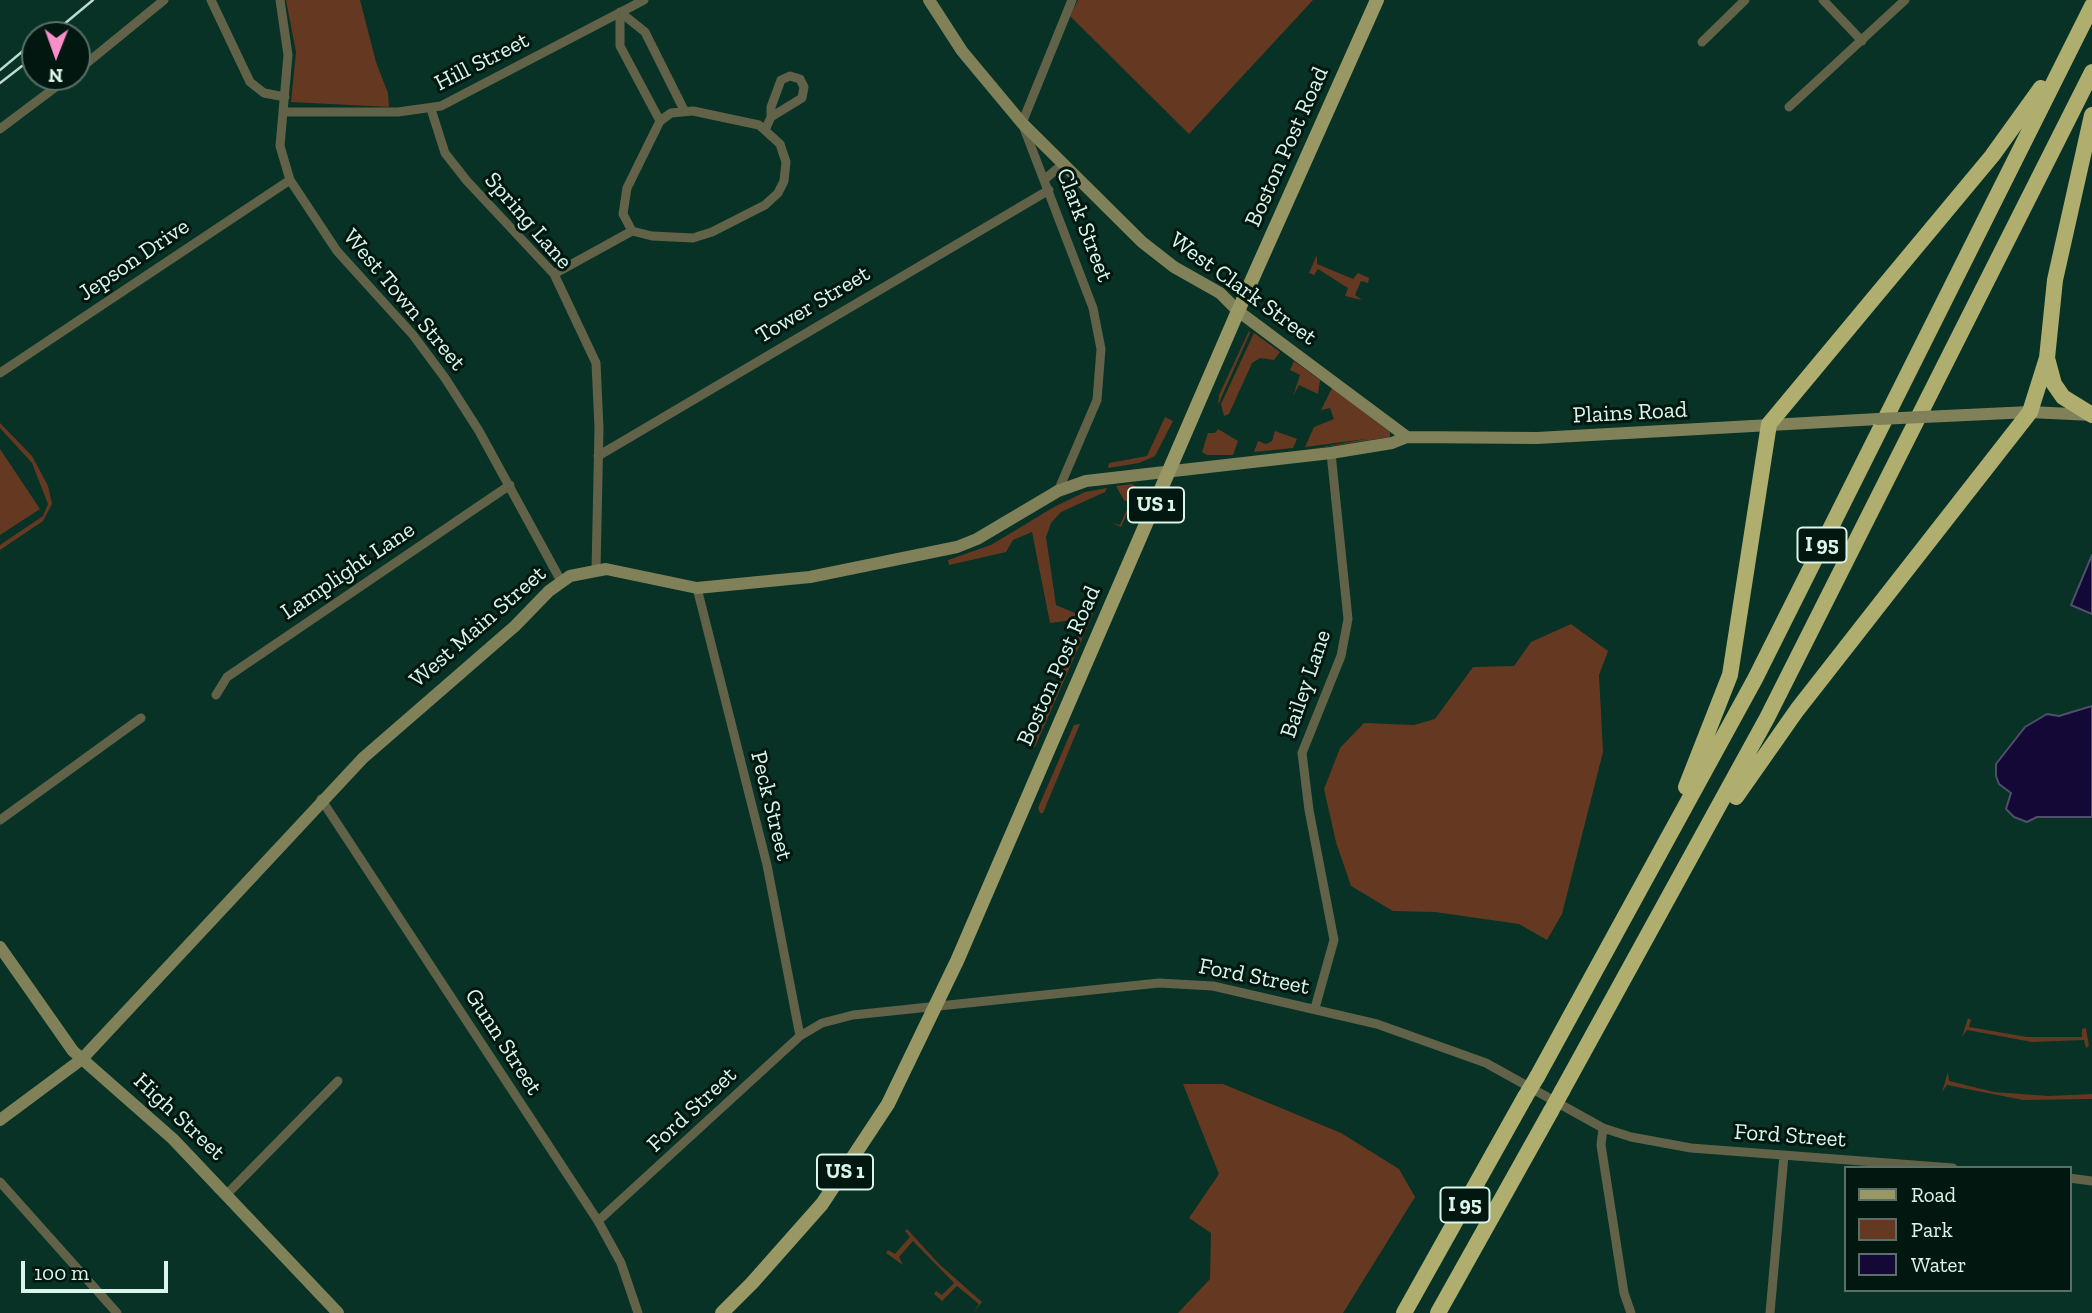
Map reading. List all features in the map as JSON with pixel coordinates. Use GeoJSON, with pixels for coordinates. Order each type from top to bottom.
{"type":"FeatureCollection","features":[{"type":"Feature","properties":{"kind":"highway"},"geometry":{"type":"LineString","coordinates":[[1651,871],[1709,734],[1730,676],[1769,424],[2004,141],[2092,6]]}},
{"type":"Feature","properties":{"kind":"highway","name":"I 95"},"geometry":{"type":"LineString","coordinates":[[1404,1313],[1651,871],[1766,657],[2092,6]]}},
{"type":"Feature","properties":{"kind":"highway","name":"I 95"},"geometry":{"type":"LineString","coordinates":[[1438,1313],[1681,877],[1784,685],[2092,72]]}},
{"type":"Feature","properties":{"kind":"highway"},"geometry":{"type":"LineString","coordinates":[[1681,877],[1783,729],[2031,412],[2048,358],[2055,280],[2092,115]]}},
{"type":"Feature","properties":{"kind":"highway"},"geometry":{"type":"LineString","coordinates":[[2048,358],[2053,384],[2063,397],[2092,415]]}},
{"type":"Feature","properties":{"kind":"main road","name":"Clark Street"},"geometry":{"type":"LineString","coordinates":[[929,0],[962,51],[1022,123]]}},
{"type":"Feature","properties":{"kind":"main road","name":"Boston Post Road"},"geometry":{"type":"LineString","coordinates":[[722,1313],[822,1204],[888,1104],[935,1008],[1172,469],[1238,311],[1377,0]]}},
{"type":"Feature","properties":{"kind":"main road","name":"West Clark Street"},"geometry":{"type":"LineString","coordinates":[[1022,123],[1142,242],[1174,267],[1220,293],[1238,311],[1407,437]]}},
{"type":"Feature","properties":{"kind":"main road","name":"Plains Road"},"geometry":{"type":"LineString","coordinates":[[1172,469],[1332,453],[1392,443],[1407,437],[1550,438],[1945,415],[2031,412],[2092,415]]}},
{"type":"Feature","properties":{"kind":"main road","name":"West Main Street"},"geometry":{"type":"LineString","coordinates":[[0,1120],[82,1059],[157,982],[321,799],[407,717],[500,639],[561,581],[596,570],[615,570],[697,588],[810,577],[957,547],[977,539],[1058,491],[1101,478],[1172,469]]}},
{"type":"Feature","properties":{"kind":"main road","name":"High Street"},"geometry":{"type":"LineString","coordinates":[[0,947],[82,1059],[127,1095],[228,1194],[338,1313]]}},
{"type":"Feature","properties":{"kind":"street"},"geometry":{"type":"LineString","coordinates":[[91,60],[164,0]]}},
{"type":"Feature","properties":{"kind":"street"},"geometry":{"type":"LineString","coordinates":[[211,0],[250,82],[264,93],[285,97]]}},
{"type":"Feature","properties":{"kind":"street","name":"West Town Street"},"geometry":{"type":"LineString","coordinates":[[280,0],[288,55],[280,146],[290,180],[337,251],[413,335],[445,378],[509,485],[561,581]]}},
{"type":"Feature","properties":{"kind":"street","name":"Hill Street"},"geometry":{"type":"LineString","coordinates":[[283,112],[398,112],[431,108],[458,99],[644,0]]}},
{"type":"Feature","properties":{"kind":"street"},"geometry":{"type":"LineString","coordinates":[[1022,123],[1072,0]]}},
{"type":"Feature","properties":{"kind":"street"},"geometry":{"type":"LineString","coordinates":[[1702,42],[1745,0]]}},
{"type":"Feature","properties":{"kind":"street"},"geometry":{"type":"LineString","coordinates":[[1823,0],[1861,41]]}},
{"type":"Feature","properties":{"kind":"street"},"geometry":{"type":"LineString","coordinates":[[1789,107],[1905,0]]}},
{"type":"Feature","properties":{"kind":"street"},"geometry":{"type":"LineString","coordinates":[[620,12],[645,32],[684,110]]}},
{"type":"Feature","properties":{"kind":"street"},"geometry":{"type":"LineString","coordinates":[[620,12],[620,46],[660,121]]}},
{"type":"Feature","properties":{"kind":"street"},"geometry":{"type":"LineString","coordinates":[[766,128],[772,117],[802,98],[804,87],[800,79],[790,76],[781,80],[771,107],[772,117]]}},
{"type":"Feature","properties":{"kind":"street"},"geometry":{"type":"LineString","coordinates":[[0,129],[50,91]]}},
{"type":"Feature","properties":{"kind":"street","name":"Spring Lane"},"geometry":{"type":"LineString","coordinates":[[431,108],[445,153],[467,181],[554,274],[596,363],[596,570]]}},
{"type":"Feature","properties":{"kind":"street"},"geometry":{"type":"LineString","coordinates":[[684,110],[766,128],[780,144],[786,162],[782,187],[771,201],[712,232],[693,238],[644,235],[632,231],[624,214],[626,188],[660,121],[684,110]]}},
{"type":"Feature","properties":{"kind":"street","name":"Clark Street"},"geometry":{"type":"LineString","coordinates":[[1022,123],[1093,308],[1102,362],[1097,400],[1058,491]]}},
{"type":"Feature","properties":{"kind":"street"},"geometry":{"type":"LineString","coordinates":[[1045,180],[1064,163]]}},
{"type":"Feature","properties":{"kind":"street","name":"Jepson Drive"},"geometry":{"type":"LineString","coordinates":[[0,373],[290,180]]}},
{"type":"Feature","properties":{"kind":"street","name":"Tower Street"},"geometry":{"type":"LineString","coordinates":[[598,456],[1049,190]]}},
{"type":"Feature","properties":{"kind":"street"},"geometry":{"type":"LineString","coordinates":[[554,274],[632,231]]}},
{"type":"Feature","properties":{"kind":"street","name":"Bailey Lane"},"geometry":{"type":"LineString","coordinates":[[1315,1008],[1334,940],[1309,810],[1303,753],[1341,656],[1348,619],[1332,453]]}},
{"type":"Feature","properties":{"kind":"street","name":"Lamplight Lane"},"geometry":{"type":"LineString","coordinates":[[216,695],[227,677],[509,485]]}},
{"type":"Feature","properties":{"kind":"street","name":"Peck Street"},"geometry":{"type":"LineString","coordinates":[[697,588],[767,864],[800,1036]]}},
{"type":"Feature","properties":{"kind":"street"},"geometry":{"type":"LineString","coordinates":[[0,820],[141,718]]}},
{"type":"Feature","properties":{"kind":"street","name":"Gunn Street"},"geometry":{"type":"LineString","coordinates":[[321,799],[598,1221],[621,1264],[638,1313]]}},
{"type":"Feature","properties":{"kind":"street","name":"Ford Street"},"geometry":{"type":"LineString","coordinates":[[598,1221],[800,1036],[822,1023],[843,1016],[1168,983],[1213,986],[1377,1024],[1486,1063],[1603,1128],[1658,1143],[1783,1156],[1925,1166]]}},
{"type":"Feature","properties":{"kind":"street"},"geometry":{"type":"LineString","coordinates":[[228,1194],[338,1081]]}},
{"type":"Feature","properties":{"kind":"street"},"geometry":{"type":"LineString","coordinates":[[1603,1128],[1605,1169],[1624,1293],[1631,1313]]}},
{"type":"Feature","properties":{"kind":"street"},"geometry":{"type":"LineString","coordinates":[[1770,1313],[1783,1156]]}},
{"type":"Feature","properties":{"kind":"street"},"geometry":{"type":"LineString","coordinates":[[2071,1178],[2092,1181]]}},
{"type":"Feature","properties":{"kind":"street"},"geometry":{"type":"LineString","coordinates":[[0,1182],[117,1313]]}},
{"type":"Feature","properties":{"kind":"green space"},"geometry":{"type":"Polygon","coordinates":[[[286,0],[360,0],[376,62],[388,93],[389,107],[291,102],[296,52],[286,0]]]}},
{"type":"Feature","properties":{"kind":"green space"},"geometry":{"type":"Polygon","coordinates":[[[1078,0],[1313,0],[1189,134],[1070,16],[1078,0]]]}},
{"type":"Feature","properties":{"kind":"green space"},"geometry":{"type":"Polygon","coordinates":[[[1317,255],[1317,264],[1353,279],[1358,273],[1369,278],[1368,283],[1361,281],[1355,295],[1362,300],[1345,296],[1348,288],[1318,269],[1314,275],[1309,273],[1317,255]]]}},
{"type":"Feature","properties":{"kind":"green space"},"geometry":{"type":"Polygon","coordinates":[[[1249,331],[1250,333],[1218,405],[1219,395],[1249,331]]]}},
{"type":"Feature","properties":{"kind":"green space"},"geometry":{"type":"Polygon","coordinates":[[[1254,333],[1280,352],[1274,360],[1260,358],[1252,363],[1229,414],[1224,416],[1221,404],[1254,333]]]}},
{"type":"Feature","properties":{"kind":"green space"},"geometry":{"type":"Polygon","coordinates":[[[1294,361],[1320,380],[1318,394],[1299,385],[1293,396],[1300,375],[1290,370],[1294,361]]]}},
{"type":"Feature","properties":{"kind":"green space"},"geometry":{"type":"Polygon","coordinates":[[[1332,388],[1390,432],[1390,437],[1306,450],[1366,439],[1305,447],[1314,427],[1334,419],[1330,408],[1321,410],[1332,388]]]}},
{"type":"Feature","properties":{"kind":"green space"},"geometry":{"type":"Polygon","coordinates":[[[1165,417],[1173,421],[1155,456],[1139,463],[1108,468],[1109,463],[1147,456],[1165,417]]]}},
{"type":"Feature","properties":{"kind":"green space"},"geometry":{"type":"Polygon","coordinates":[[[0,423],[32,456],[48,486],[52,504],[43,521],[0,550],[0,545],[43,516],[48,504],[32,463],[0,428],[0,423]]]}},
{"type":"Feature","properties":{"kind":"green space"},"geometry":{"type":"Polygon","coordinates":[[[1218,429],[1238,441],[1233,455],[1207,455],[1202,452],[1208,433],[1215,433],[1218,429]]]}},
{"type":"Feature","properties":{"kind":"green space"},"geometry":{"type":"Polygon","coordinates":[[[1275,431],[1297,439],[1293,448],[1254,452],[1258,441],[1266,444],[1272,441],[1275,431]]]}},
{"type":"Feature","properties":{"kind":"green space"},"geometry":{"type":"Polygon","coordinates":[[[0,449],[40,509],[0,535],[0,449]]]}},
{"type":"Feature","properties":{"kind":"green space"},"geometry":{"type":"Polygon","coordinates":[[[1132,484],[1138,489],[1121,527],[1112,523],[1120,525],[1130,503],[1124,500],[1116,486],[1132,484]]]}},
{"type":"Feature","properties":{"kind":"green space"},"geometry":{"type":"Polygon","coordinates":[[[1107,488],[1105,492],[1061,512],[1051,523],[1046,537],[1056,605],[1082,616],[1081,619],[1050,623],[1032,532],[1013,540],[1006,552],[949,565],[948,560],[991,545],[1054,507],[1085,492],[1107,488]]]}},
{"type":"Feature","properties":{"kind":"green space"},"geometry":{"type":"Polygon","coordinates":[[[1089,609],[1093,614],[1035,747],[1028,748],[1089,609]]]}},
{"type":"Feature","properties":{"kind":"green space"},"geometry":{"type":"Polygon","coordinates":[[[1571,624],[1608,651],[1599,675],[1603,752],[1562,914],[1547,940],[1519,924],[1435,912],[1393,911],[1351,886],[1336,842],[1324,789],[1340,748],[1364,723],[1414,725],[1435,719],[1473,667],[1514,666],[1531,642],[1571,624]]]}},
{"type":"Feature","properties":{"kind":"green space"},"geometry":{"type":"Polygon","coordinates":[[[1080,724],[1043,813],[1040,813],[1038,808],[1074,725],[1080,724]]]}},
{"type":"Feature","properties":{"kind":"green space"},"geometry":{"type":"Polygon","coordinates":[[[1968,1018],[1971,1020],[1969,1027],[2027,1037],[2082,1037],[2082,1029],[2086,1028],[2089,1046],[2086,1048],[2084,1040],[2032,1042],[1967,1030],[1962,1037],[1968,1018]]]}},
{"type":"Feature","properties":{"kind":"green space"},"geometry":{"type":"Polygon","coordinates":[[[1948,1072],[1949,1081],[1994,1092],[2048,1096],[2092,1094],[2092,1099],[2023,1100],[1947,1085],[1942,1092],[1948,1072]]]}},
{"type":"Feature","properties":{"kind":"green space"},"geometry":{"type":"Polygon","coordinates":[[[1183,1084],[1223,1084],[1341,1133],[1399,1169],[1415,1197],[1343,1313],[1178,1313],[1210,1279],[1211,1233],[1189,1218],[1219,1174],[1183,1084]]]}},
{"type":"Feature","properties":{"kind":"green space"},"geometry":{"type":"Polygon","coordinates":[[[907,1229],[939,1264],[982,1302],[973,1313],[979,1304],[957,1286],[942,1301],[934,1294],[936,1291],[942,1295],[954,1283],[913,1241],[899,1257],[903,1265],[886,1253],[888,1250],[895,1254],[910,1237],[905,1231],[907,1229]]]}},
{"type":"Feature","properties":{"kind":"water"},"geometry":{"type":"Polygon","coordinates":[[[2092,555],[2092,614],[2071,605],[2092,555]]]}},
{"type":"Feature","properties":{"kind":"water"},"geometry":{"type":"Polygon","coordinates":[[[2092,706],[2092,817],[2037,817],[2027,822],[2014,817],[2006,809],[2011,793],[1999,784],[1996,764],[2025,727],[2047,714],[2059,716],[2092,706]]]}},
{"type":"Feature","properties":{"kind":"railway"},"geometry":{"type":"LineString","coordinates":[[68,21],[93,0]]}},
{"type":"Feature","properties":{"kind":"railway"},"geometry":{"type":"LineString","coordinates":[[0,70],[21,53]]}},
{"type":"Feature","properties":{"kind":"railway"},"geometry":{"type":"LineString","coordinates":[[0,83],[21,67]]}}]}
